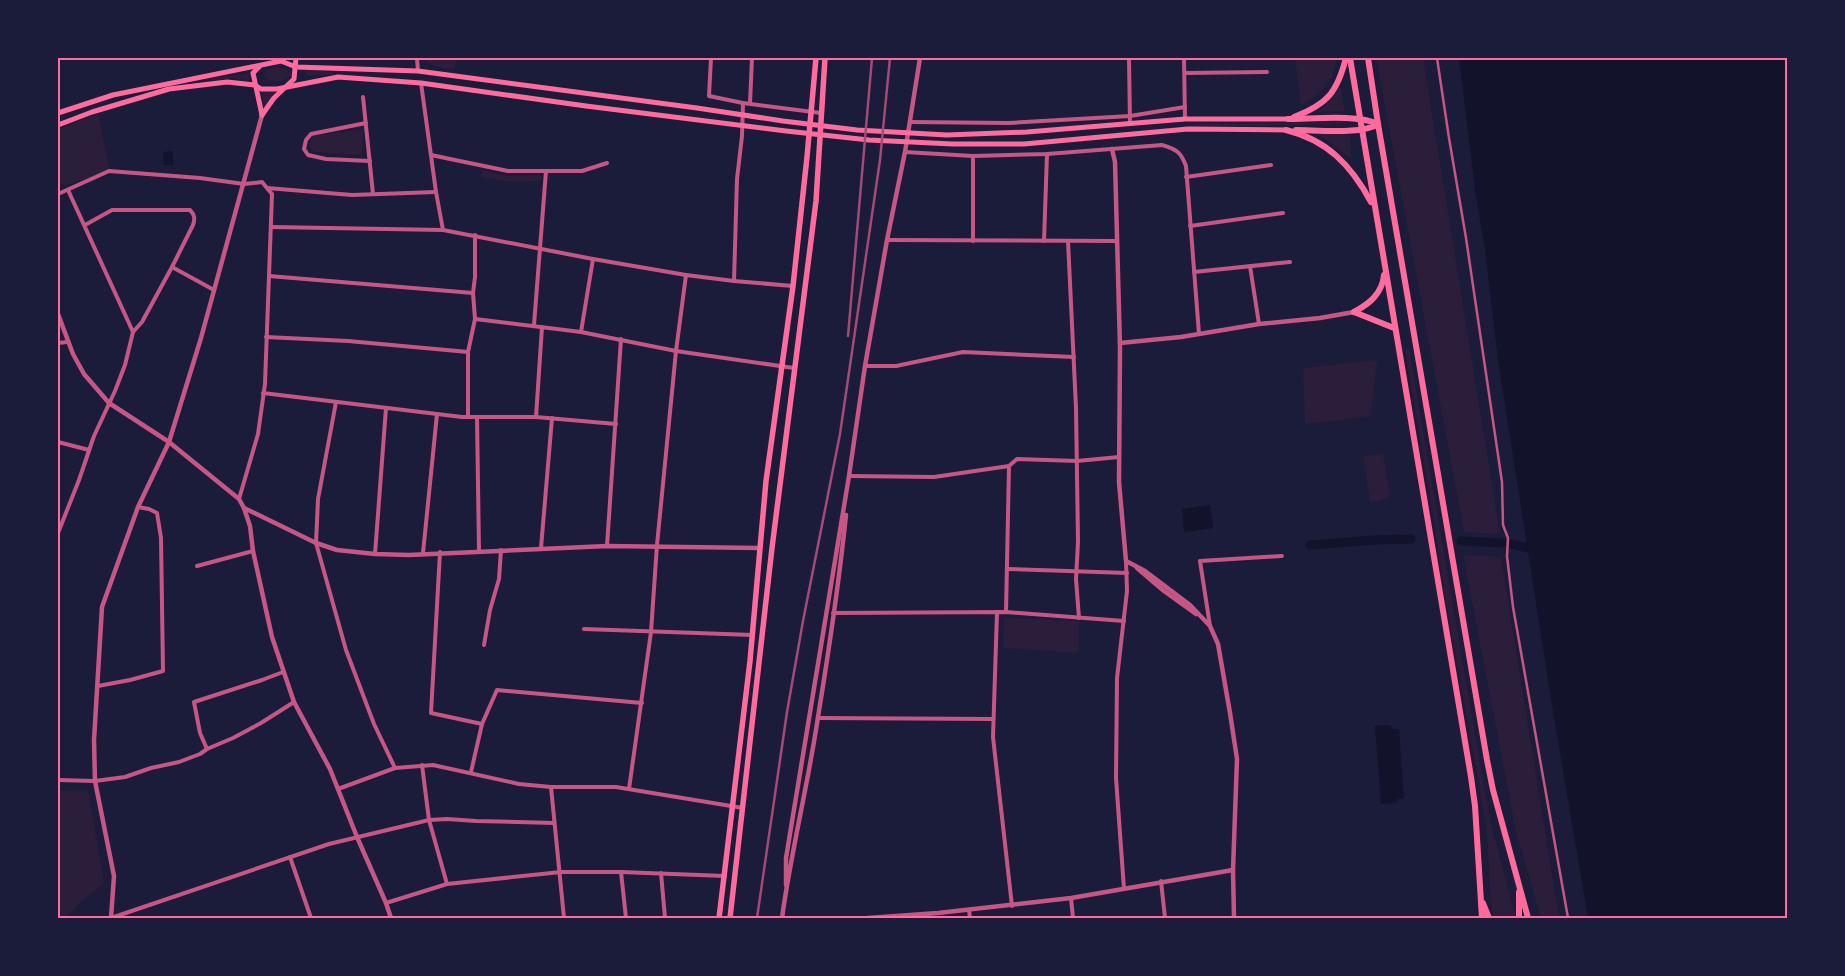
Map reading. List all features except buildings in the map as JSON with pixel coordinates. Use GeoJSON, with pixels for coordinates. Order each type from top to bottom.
{"type":"FeatureCollection","features":[{"type":"Feature","properties":{"kind":"highway"},"geometry":{"type":"LineString","coordinates":[[1348,58],[1471,777],[1475,806],[1482,918]]}},
{"type":"Feature","properties":{"kind":"highway"},"geometry":{"type":"LineString","coordinates":[[1288,119],[1309,112],[1323,102],[1339,82],[1348,58]]}},
{"type":"Feature","properties":{"kind":"highway"},"geometry":{"type":"LineString","coordinates":[[1368,58],[1487,760],[1500,820],[1528,918]]}},
{"type":"Feature","properties":{"kind":"highway"},"geometry":{"type":"LineString","coordinates":[[1288,119],[1359,118],[1371,120],[1378,124]]}},
{"type":"Feature","properties":{"kind":"highway"},"geometry":{"type":"LineString","coordinates":[[1286,130],[1361,130],[1372,128],[1378,124]]}},
{"type":"Feature","properties":{"kind":"highway"},"geometry":{"type":"LineString","coordinates":[[1286,130],[1304,134],[1325,146],[1345,164],[1363,188],[1374,209]]}},
{"type":"Feature","properties":{"kind":"highway"},"geometry":{"type":"LineString","coordinates":[[1354,312],[1370,303],[1374,298],[1383,281],[1385,269]]}},
{"type":"Feature","properties":{"kind":"highway"},"geometry":{"type":"LineString","coordinates":[[1354,312],[1394,328]]}},
{"type":"Feature","properties":{"kind":"highway"},"geometry":{"type":"LineString","coordinates":[[1519,882],[1519,918]]}},
{"type":"Feature","properties":{"kind":"highway"},"geometry":{"type":"LineString","coordinates":[[1480,892],[1489,918]]}},
{"type":"Feature","properties":{"kind":"main road"},"geometry":{"type":"LineString","coordinates":[[262,115],[253,73],[257,68],[273,58]]}},
{"type":"Feature","properties":{"kind":"main road"},"geometry":{"type":"LineString","coordinates":[[262,115],[274,98],[294,79],[296,58]]}},
{"type":"Feature","properties":{"kind":"main road"},"geometry":{"type":"LineString","coordinates":[[719,918],[753,635],[766,481],[793,286],[808,157],[816,58]]}},
{"type":"Feature","properties":{"kind":"main road"},"geometry":{"type":"LineString","coordinates":[[730,918],[744,808],[772,548],[816,201],[825,58]]}},
{"type":"Feature","properties":{"kind":"main road"},"geometry":{"type":"LineString","coordinates":[[58,113],[113,95],[281,61],[296,66],[418,71],[857,130],[947,135],[1027,132],[1185,119],[1288,119]]}},
{"type":"Feature","properties":{"kind":"main road"},"geometry":{"type":"LineString","coordinates":[[58,125],[92,112],[169,89],[227,82],[255,85],[262,89],[277,89],[338,77],[421,82],[536,100],[869,140],[952,144],[1024,144],[1188,129],[1286,130]]}},
{"type":"Feature","properties":{"kind":"main road"},"geometry":{"type":"LineString","coordinates":[[760,548],[772,548]]}},
{"type":"Feature","properties":{"kind":"street"},"geometry":{"type":"LineString","coordinates":[[417,58],[418,71]]}},
{"type":"Feature","properties":{"kind":"street"},"geometry":{"type":"LineString","coordinates":[[711,58],[709,96],[743,103],[821,113]]}},
{"type":"Feature","properties":{"kind":"street"},"geometry":{"type":"LineString","coordinates":[[750,103],[752,58]]}},
{"type":"Feature","properties":{"kind":"street"},"geometry":{"type":"LineString","coordinates":[[786,886],[786,858],[850,476],[865,366],[887,240],[905,152],[920,58]]}},
{"type":"Feature","properties":{"kind":"street"},"geometry":{"type":"LineString","coordinates":[[1129,58],[1130,124]]}},
{"type":"Feature","properties":{"kind":"street"},"geometry":{"type":"LineString","coordinates":[[1184,58],[1185,119]]}},
{"type":"Feature","properties":{"kind":"street"},"geometry":{"type":"LineString","coordinates":[[1437,58],[1502,482],[1504,525],[1508,538],[1507,556],[1513,607],[1568,918]]}},
{"type":"Feature","properties":{"kind":"street"},"geometry":{"type":"LineString","coordinates":[[1185,73],[1267,72]]}},
{"type":"Feature","properties":{"kind":"street"},"geometry":{"type":"LineString","coordinates":[[421,82],[443,230]]}},
{"type":"Feature","properties":{"kind":"street"},"geometry":{"type":"LineString","coordinates":[[363,97],[374,194]]}},
{"type":"Feature","properties":{"kind":"street"},"geometry":{"type":"LineString","coordinates":[[734,282],[737,179],[742,136],[743,103]]}},
{"type":"Feature","properties":{"kind":"street"},"geometry":{"type":"LineString","coordinates":[[910,122],[1009,123],[1130,116],[1185,107]]}},
{"type":"Feature","properties":{"kind":"street"},"geometry":{"type":"LineString","coordinates":[[262,115],[214,290],[169,442],[138,507],[102,607],[94,740],[95,781],[114,876],[111,918],[328,844],[429,820],[554,823]]}},
{"type":"Feature","properties":{"kind":"street"},"geometry":{"type":"LineString","coordinates":[[366,123],[311,134],[306,140],[304,149],[308,155],[326,159],[370,161]]}},
{"type":"Feature","properties":{"kind":"street"},"geometry":{"type":"LineString","coordinates":[[905,152],[973,156],[1047,154],[1162,145],[1176,149],[1182,155],[1186,177],[1199,334]]}},
{"type":"Feature","properties":{"kind":"street"},"geometry":{"type":"LineString","coordinates":[[1112,149],[1118,241],[1120,343],[1119,482],[1127,591],[1118,678],[1116,778],[1124,889]]}},
{"type":"Feature","properties":{"kind":"street"},"geometry":{"type":"LineString","coordinates":[[1044,241],[1047,154]]}},
{"type":"Feature","properties":{"kind":"street"},"geometry":{"type":"LineString","coordinates":[[431,155],[508,172],[582,170],[607,163]]}},
{"type":"Feature","properties":{"kind":"street"},"geometry":{"type":"LineString","coordinates":[[973,156],[973,241]]}},
{"type":"Feature","properties":{"kind":"street"},"geometry":{"type":"LineString","coordinates":[[1186,177],[1271,165]]}},
{"type":"Feature","properties":{"kind":"street"},"geometry":{"type":"LineString","coordinates":[[58,194],[108,171],[200,178],[244,184],[262,182],[272,194],[263,393],[258,434],[239,499]]}},
{"type":"Feature","properties":{"kind":"street"},"geometry":{"type":"LineString","coordinates":[[534,325],[546,171]]}},
{"type":"Feature","properties":{"kind":"street"},"geometry":{"type":"LineString","coordinates":[[267,188],[287,188],[352,195],[436,192]]}},
{"type":"Feature","properties":{"kind":"street"},"geometry":{"type":"LineString","coordinates":[[68,190],[133,332]]}},
{"type":"Feature","properties":{"kind":"street"},"geometry":{"type":"LineString","coordinates":[[58,533],[89,450],[125,364],[133,332],[142,322],[172,267],[195,219],[194,213],[190,210],[112,210],[85,225]]}},
{"type":"Feature","properties":{"kind":"street"},"geometry":{"type":"LineString","coordinates":[[1190,226],[1283,213]]}},
{"type":"Feature","properties":{"kind":"street"},"geometry":{"type":"LineString","coordinates":[[271,227],[443,230],[686,275],[734,282],[793,286]]}},
{"type":"Feature","properties":{"kind":"street"},"geometry":{"type":"LineString","coordinates":[[468,416],[468,352],[475,319],[473,293],[475,235]]}},
{"type":"Feature","properties":{"kind":"street"},"geometry":{"type":"LineString","coordinates":[[887,240],[1118,241]]}},
{"type":"Feature","properties":{"kind":"street"},"geometry":{"type":"LineString","coordinates":[[1068,241],[1074,357],[1079,618]]}},
{"type":"Feature","properties":{"kind":"street"},"geometry":{"type":"LineString","coordinates":[[581,332],[593,259]]}},
{"type":"Feature","properties":{"kind":"street"},"geometry":{"type":"LineString","coordinates":[[1194,272],[1290,262]]}},
{"type":"Feature","properties":{"kind":"street"},"geometry":{"type":"LineString","coordinates":[[1250,266],[1259,324]]}},
{"type":"Feature","properties":{"kind":"street"},"geometry":{"type":"LineString","coordinates":[[172,267],[214,290]]}},
{"type":"Feature","properties":{"kind":"street"},"geometry":{"type":"LineString","coordinates":[[629,789],[651,632],[657,545],[676,352],[686,275]]}},
{"type":"Feature","properties":{"kind":"street"},"geometry":{"type":"LineString","coordinates":[[269,276],[473,293]]}},
{"type":"Feature","properties":{"kind":"street"},"geometry":{"type":"LineString","coordinates":[[1120,343],[1354,312]]}},
{"type":"Feature","properties":{"kind":"street"},"geometry":{"type":"LineString","coordinates":[[58,314],[67,342],[84,374],[109,403],[169,442],[239,499],[244,508],[250,526],[253,551],[272,637],[283,672],[294,702],[330,769],[391,918]]}},
{"type":"Feature","properties":{"kind":"street"},"geometry":{"type":"LineString","coordinates":[[475,319],[581,332],[676,352],[794,368]]}},
{"type":"Feature","properties":{"kind":"street"},"geometry":{"type":"LineString","coordinates":[[536,417],[542,327]]}},
{"type":"Feature","properties":{"kind":"street"},"geometry":{"type":"LineString","coordinates":[[266,337],[468,352]]}},
{"type":"Feature","properties":{"kind":"street"},"geometry":{"type":"LineString","coordinates":[[607,546],[621,339]]}},
{"type":"Feature","properties":{"kind":"street"},"geometry":{"type":"LineString","coordinates":[[58,343],[67,342]]}},
{"type":"Feature","properties":{"kind":"street"},"geometry":{"type":"LineString","coordinates":[[865,366],[896,366],[963,352],[1074,357]]}},
{"type":"Feature","properties":{"kind":"street"},"geometry":{"type":"LineString","coordinates":[[263,393],[437,414],[477,417],[536,417],[616,424]]}},
{"type":"Feature","properties":{"kind":"street"},"geometry":{"type":"LineString","coordinates":[[336,402],[318,499],[316,543],[346,650],[374,724],[395,768]]}},
{"type":"Feature","properties":{"kind":"street"},"geometry":{"type":"LineString","coordinates":[[375,554],[386,408]]}},
{"type":"Feature","properties":{"kind":"street"},"geometry":{"type":"LineString","coordinates":[[423,553],[437,414]]}},
{"type":"Feature","properties":{"kind":"street"},"geometry":{"type":"LineString","coordinates":[[477,417],[479,551]]}},
{"type":"Feature","properties":{"kind":"street"},"geometry":{"type":"LineString","coordinates":[[541,548],[552,418]]}},
{"type":"Feature","properties":{"kind":"street"},"geometry":{"type":"LineString","coordinates":[[58,442],[89,450]]}},
{"type":"Feature","properties":{"kind":"street"},"geometry":{"type":"LineString","coordinates":[[850,476],[934,477],[1009,466],[1017,459],[1077,461],[1119,457]]}},
{"type":"Feature","properties":{"kind":"street"},"geometry":{"type":"LineString","coordinates":[[1006,612],[1009,466]]}},
{"type":"Feature","properties":{"kind":"street"},"geometry":{"type":"LineString","coordinates":[[782,918],[786,886],[818,718],[840,571],[850,476]]}},
{"type":"Feature","properties":{"kind":"street"},"geometry":{"type":"LineString","coordinates":[[98,686],[163,671],[162,538],[157,513],[149,508],[138,507]]}},
{"type":"Feature","properties":{"kind":"street"},"geometry":{"type":"LineString","coordinates":[[244,508],[316,543],[337,550],[375,554],[657,545],[760,548]]}},
{"type":"Feature","properties":{"kind":"street"},"geometry":{"type":"LineString","coordinates":[[58,520],[63,520]]}},
{"type":"Feature","properties":{"kind":"street"},"geometry":{"type":"LineString","coordinates":[[484,645],[490,610],[500,579],[502,550]]}},
{"type":"Feature","properties":{"kind":"street"},"geometry":{"type":"LineString","coordinates":[[197,566],[253,551]]}},
{"type":"Feature","properties":{"kind":"street"},"geometry":{"type":"LineString","coordinates":[[440,552],[431,713],[482,724]]}},
{"type":"Feature","properties":{"kind":"street"},"geometry":{"type":"LineString","coordinates":[[1234,918],[1233,870],[1237,759],[1218,644],[1210,626],[1200,562],[1282,556]]}},
{"type":"Feature","properties":{"kind":"street"},"geometry":{"type":"LineString","coordinates":[[1126,561],[1145,571],[1168,588],[1210,626]]}},
{"type":"Feature","properties":{"kind":"street"},"geometry":{"type":"LineString","coordinates":[[1006,569],[1126,573]]}},
{"type":"Feature","properties":{"kind":"street"},"geometry":{"type":"LineString","coordinates":[[996,612],[993,737],[1012,906]]}},
{"type":"Feature","properties":{"kind":"street"},"geometry":{"type":"LineString","coordinates":[[833,613],[1006,612],[1124,621]]}},
{"type":"Feature","properties":{"kind":"street"},"geometry":{"type":"LineString","coordinates":[[584,629],[753,635]]}},
{"type":"Feature","properties":{"kind":"street"},"geometry":{"type":"LineString","coordinates":[[207,749],[200,732],[194,702],[283,672]]}},
{"type":"Feature","properties":{"kind":"street"},"geometry":{"type":"LineString","coordinates":[[472,772],[482,724],[496,690],[642,703]]}},
{"type":"Feature","properties":{"kind":"street"},"geometry":{"type":"LineString","coordinates":[[58,780],[95,781],[125,777],[151,768],[179,762],[200,754],[261,723],[294,702]]}},
{"type":"Feature","properties":{"kind":"street"},"geometry":{"type":"LineString","coordinates":[[818,718],[993,719]]}},
{"type":"Feature","properties":{"kind":"street"},"geometry":{"type":"LineString","coordinates":[[422,765],[429,820],[447,884]]}},
{"type":"Feature","properties":{"kind":"street"},"geometry":{"type":"LineString","coordinates":[[338,788],[395,768],[422,765],[444,766],[519,784],[551,787],[616,787],[744,808]]}},
{"type":"Feature","properties":{"kind":"street"},"geometry":{"type":"LineString","coordinates":[[551,787],[564,918]]}},
{"type":"Feature","properties":{"kind":"street"},"geometry":{"type":"LineString","coordinates":[[290,857],[311,918]]}},
{"type":"Feature","properties":{"kind":"street"},"geometry":{"type":"LineString","coordinates":[[868,918],[1012,906],[1071,898],[1233,870]]}},
{"type":"Feature","properties":{"kind":"street"},"geometry":{"type":"LineString","coordinates":[[386,903],[447,884],[559,872],[725,876]]}},
{"type":"Feature","properties":{"kind":"street"},"geometry":{"type":"LineString","coordinates":[[621,872],[626,918]]}},
{"type":"Feature","properties":{"kind":"street"},"geometry":{"type":"LineString","coordinates":[[662,873],[665,918]]}},
{"type":"Feature","properties":{"kind":"street"},"geometry":{"type":"LineString","coordinates":[[1161,881],[1165,918]]}},
{"type":"Feature","properties":{"kind":"street"},"geometry":{"type":"LineString","coordinates":[[1071,898],[1072,918]]}},
{"type":"Feature","properties":{"kind":"street"},"geometry":{"type":"LineString","coordinates":[[969,910],[970,918]]}},
{"type":"Feature","properties":{"kind":"shaded area"},"geometry":{"type":"Polygon","coordinates":[[[425,58],[456,58],[455,69],[434,66],[425,58]]]}},
{"type":"Feature","properties":{"kind":"shaded area"},"geometry":{"type":"Polygon","coordinates":[[[1295,58],[1336,58],[1336,66],[1326,86],[1301,105],[1295,58]]]}},
{"type":"Feature","properties":{"kind":"shaded area"},"geometry":{"type":"Polygon","coordinates":[[[1376,58],[1423,58],[1500,534],[1464,532],[1376,58]]]}},
{"type":"Feature","properties":{"kind":"shaded area"},"geometry":{"type":"Polygon","coordinates":[[[1459,58],[1787,58],[1787,918],[1588,918],[1551,699],[1498,360],[1459,58]]]}},
{"type":"Feature","properties":{"kind":"shaded area"},"geometry":{"type":"Polygon","coordinates":[[[277,67],[291,73],[290,76],[283,80],[268,80],[263,74],[266,70],[277,67]]]}},
{"type":"Feature","properties":{"kind":"shaded area"},"geometry":{"type":"Polygon","coordinates":[[[306,69],[333,72],[333,74],[307,76],[306,69]]]}},
{"type":"Feature","properties":{"kind":"shaded area"},"geometry":{"type":"Polygon","coordinates":[[[250,73],[249,81],[234,78],[204,81],[204,79],[250,73]]]}},
{"type":"Feature","properties":{"kind":"shaded area"},"geometry":{"type":"Polygon","coordinates":[[[1341,88],[1345,111],[1317,112],[1326,105],[1341,88]]]}},
{"type":"Feature","properties":{"kind":"shaded area"},"geometry":{"type":"Polygon","coordinates":[[[262,91],[275,91],[264,111],[263,110],[262,91]]]}},
{"type":"Feature","properties":{"kind":"shaded area"},"geometry":{"type":"Polygon","coordinates":[[[98,114],[110,172],[58,187],[58,129],[98,114]]]}},
{"type":"Feature","properties":{"kind":"shaded area"},"geometry":{"type":"Polygon","coordinates":[[[1343,122],[1347,124],[1194,127],[1193,124],[1343,122]]]}},
{"type":"Feature","properties":{"kind":"shaded area"},"geometry":{"type":"Polygon","coordinates":[[[363,129],[362,155],[315,152],[311,150],[309,144],[313,136],[363,129]]]}},
{"type":"Feature","properties":{"kind":"shaded area"},"geometry":{"type":"Polygon","coordinates":[[[1319,134],[1346,134],[1350,136],[1351,156],[1348,157],[1329,141],[1318,136],[1319,134]]]}},
{"type":"Feature","properties":{"kind":"shaded area"},"geometry":{"type":"Polygon","coordinates":[[[173,151],[173,165],[164,165],[163,152],[173,151]]]}},
{"type":"Feature","properties":{"kind":"shaded area"},"geometry":{"type":"Polygon","coordinates":[[[482,170],[508,176],[539,175],[542,178],[541,180],[511,182],[481,177],[482,170]]]}},
{"type":"Feature","properties":{"kind":"shaded area"},"geometry":{"type":"Polygon","coordinates":[[[1409,348],[1486,798],[1516,918],[1492,918],[1487,834],[1445,597],[1405,349],[1409,348]]]}},
{"type":"Feature","properties":{"kind":"shaded area"},"geometry":{"type":"Polygon","coordinates":[[[1377,360],[1371,416],[1305,424],[1303,368],[1377,360]]]}},
{"type":"Feature","properties":{"kind":"shaded area"},"geometry":{"type":"Polygon","coordinates":[[[1383,454],[1390,498],[1370,502],[1363,456],[1383,454]]]}},
{"type":"Feature","properties":{"kind":"shaded area"},"geometry":{"type":"Polygon","coordinates":[[[1210,505],[1213,528],[1184,532],[1182,509],[1210,505]]]}},
{"type":"Feature","properties":{"kind":"shaded area"},"geometry":{"type":"Polygon","coordinates":[[[1463,555],[1501,557],[1559,918],[1541,918],[1516,832],[1463,555]]]}},
{"type":"Feature","properties":{"kind":"shaded area"},"geometry":{"type":"Polygon","coordinates":[[[1004,618],[1079,621],[1078,653],[1003,648],[1004,618]]]}},
{"type":"Feature","properties":{"kind":"shaded area"},"geometry":{"type":"Polygon","coordinates":[[[1390,725],[1393,729],[1399,729],[1404,798],[1398,799],[1396,803],[1381,804],[1375,726],[1390,725]]]}},
{"type":"Feature","properties":{"kind":"shaded area"},"geometry":{"type":"Polygon","coordinates":[[[88,790],[104,883],[65,918],[58,918],[58,791],[88,790]]]}},
{"type":"Feature","properties":{"kind":"waterway"},"geometry":{"type":"LineString","coordinates":[[1310,545],[1411,539]]}},
{"type":"Feature","properties":{"kind":"waterway"},"geometry":{"type":"LineString","coordinates":[[1461,541],[1502,543]]}},
{"type":"Feature","properties":{"kind":"waterway"},"geometry":{"type":"LineString","coordinates":[[1511,544],[1527,548]]}},
{"type":"Feature","properties":{"kind":"railway"},"geometry":{"type":"LineString","coordinates":[[848,336],[872,58]]}},
{"type":"Feature","properties":{"kind":"railway"},"geometry":{"type":"LineString","coordinates":[[757,918],[787,712],[840,434],[880,160],[890,58]]}}]}
